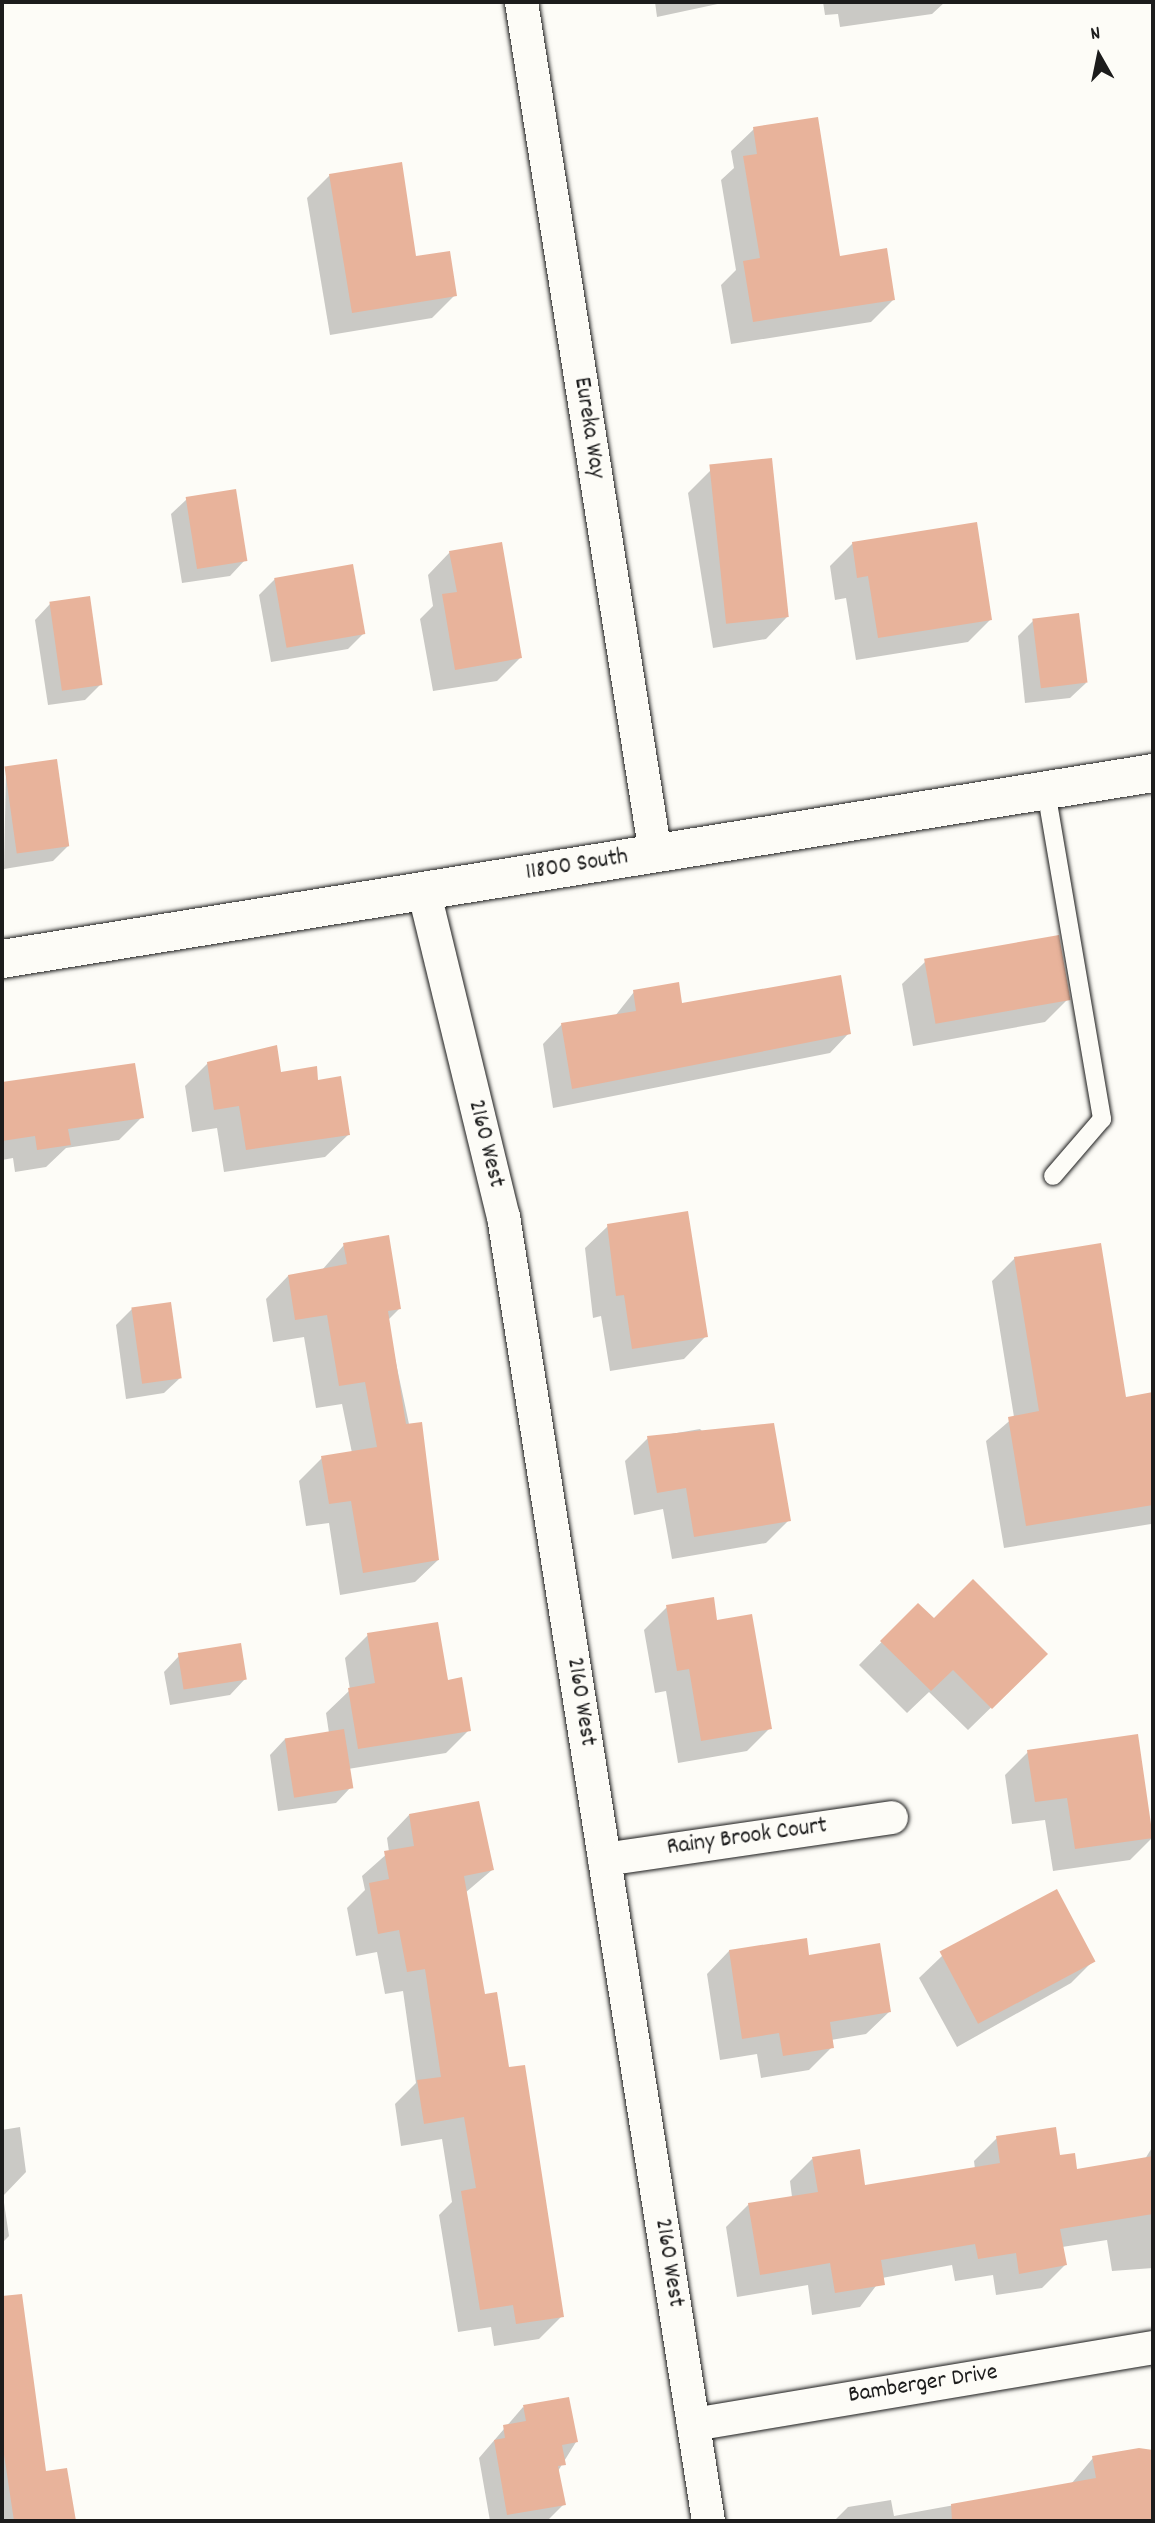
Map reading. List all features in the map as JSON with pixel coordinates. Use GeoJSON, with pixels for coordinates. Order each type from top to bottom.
{"type":"FeatureCollection","features":[{"type":"Feature","properties":{"kind":"main road","name":"11800 South"},"geometry":{"type":"LineString","coordinates":[[2,960],[423,889],[1153,773]]}},
{"type":"Feature","properties":{"kind":"street","name":"Eureka Way"},"geometry":{"type":"LineString","coordinates":[[521,2],[655,854]]}},
{"type":"Feature","properties":{"kind":"street","name":"2160 West"},"geometry":{"type":"LineString","coordinates":[[423,889],[503,1216],[708,2521]]}},
{"type":"Feature","properties":{"kind":"street","name":"Rainy Brook Court"},"geometry":{"type":"LineString","coordinates":[[604,1859],[891,1817]]}},
{"type":"Feature","properties":{"kind":"street","name":"Bamberger Drive"},"geometry":{"type":"LineString","coordinates":[[693,2424],[1153,2347]]}},
{"type":"Feature","properties":{"kind":"lane"},"geometry":{"type":"LineString","coordinates":[[1046,790],[1102,1119],[1053,1176]]}},
{"type":"Feature","properties":{"kind":"building"},"geometry":{"type":"Polygon","coordinates":[[[818,117],[840,256],[887,248],[895,300],[753,322],[743,261],[760,258],[743,156],[757,154],[753,127],[818,117]]]}},
{"type":"Feature","properties":{"kind":"building"},"geometry":{"type":"Polygon","coordinates":[[[402,162],[416,256],[450,251],[457,296],[352,313],[329,174],[402,162]]]}},
{"type":"Feature","properties":{"kind":"building"},"geometry":{"type":"Polygon","coordinates":[[[772,458],[789,617],[726,624],[709,465],[772,458]]]}},
{"type":"Feature","properties":{"kind":"building"},"geometry":{"type":"Polygon","coordinates":[[[236,489],[247,561],[197,569],[186,497],[236,489]]]}},
{"type":"Feature","properties":{"kind":"building"},"geometry":{"type":"Polygon","coordinates":[[[977,522],[992,620],[878,638],[868,576],[857,578],[852,542],[977,522]]]}},
{"type":"Feature","properties":{"kind":"building"},"geometry":{"type":"Polygon","coordinates":[[[502,542],[522,658],[455,670],[442,594],[457,592],[449,551],[502,542]]]}},
{"type":"Feature","properties":{"kind":"building"},"geometry":{"type":"Polygon","coordinates":[[[353,564],[365,634],[287,648],[274,578],[353,564]]]}},
{"type":"Feature","properties":{"kind":"building"},"geometry":{"type":"Polygon","coordinates":[[[90,596],[103,685],[62,691],[49,602],[90,596]]]}},
{"type":"Feature","properties":{"kind":"building"},"geometry":{"type":"Polygon","coordinates":[[[1079,613],[1088,682],[1041,688],[1032,619],[1079,613]]]}},
{"type":"Feature","properties":{"kind":"building"},"geometry":{"type":"Polygon","coordinates":[[[57,759],[69,846],[17,854],[5,766],[57,759]]]}},
{"type":"Feature","properties":{"kind":"building"},"geometry":{"type":"Polygon","coordinates":[[[1059,935],[1070,1000],[936,1024],[924,959],[1059,935]]]}},
{"type":"Feature","properties":{"kind":"building"},"geometry":{"type":"Polygon","coordinates":[[[841,975],[851,1034],[572,1089],[561,1023],[636,1011],[633,990],[679,982],[682,1003],[841,975]]]}},
{"type":"Feature","properties":{"kind":"building"},"geometry":{"type":"Polygon","coordinates":[[[277,1045],[281,1072],[317,1066],[318,1080],[341,1076],[350,1135],[246,1150],[239,1106],[214,1110],[207,1062],[277,1045]]]}},
{"type":"Feature","properties":{"kind":"building"},"geometry":{"type":"Polygon","coordinates":[[[135,1063],[144,1118],[68,1129],[71,1145],[37,1150],[35,1136],[2,1141],[2,1082],[135,1063]]]}},
{"type":"Feature","properties":{"kind":"building"},"geometry":{"type":"Polygon","coordinates":[[[688,1211],[708,1337],[632,1349],[624,1295],[616,1296],[607,1224],[688,1211]]]}},
{"type":"Feature","properties":{"kind":"building"},"geometry":{"type":"Polygon","coordinates":[[[389,1235],[401,1309],[388,1311],[406,1424],[422,1422],[439,1560],[363,1573],[351,1501],[329,1504],[321,1456],[377,1447],[365,1382],[339,1386],[327,1315],[295,1320],[288,1275],[347,1264],[343,1243],[389,1235]]]}},
{"type":"Feature","properties":{"kind":"building"},"geometry":{"type":"Polygon","coordinates":[[[1101,1243],[1126,1397],[1153,1392],[1153,1505],[1026,1526],[1008,1417],[1039,1411],[1014,1257],[1101,1243]]]}},
{"type":"Feature","properties":{"kind":"building"},"geometry":{"type":"Polygon","coordinates":[[[171,1302],[182,1378],[142,1384],[131,1308],[171,1302]]]}},
{"type":"Feature","properties":{"kind":"building"},"geometry":{"type":"Polygon","coordinates":[[[774,1423],[791,1521],[694,1537],[686,1488],[657,1493],[647,1436],[774,1423]]]}},
{"type":"Feature","properties":{"kind":"building"},"geometry":{"type":"Polygon","coordinates":[[[973,1579],[1048,1654],[992,1709],[953,1670],[931,1691],[880,1641],[918,1603],[934,1618],[973,1579]]]}},
{"type":"Feature","properties":{"kind":"building"},"geometry":{"type":"Polygon","coordinates":[[[714,1597],[717,1620],[752,1614],[772,1729],[701,1741],[689,1669],[677,1671],[666,1605],[714,1597]]]}},
{"type":"Feature","properties":{"kind":"building"},"geometry":{"type":"Polygon","coordinates":[[[438,1622],[448,1680],[462,1677],[471,1731],[358,1749],[348,1688],[375,1683],[367,1633],[438,1622]]]}},
{"type":"Feature","properties":{"kind":"building"},"geometry":{"type":"Polygon","coordinates":[[[241,1643],[247,1680],[184,1690],[178,1653],[241,1643]]]}},
{"type":"Feature","properties":{"kind":"building"},"geometry":{"type":"Polygon","coordinates":[[[344,1729],[353,1788],[294,1798],[285,1738],[344,1729]]]}},
{"type":"Feature","properties":{"kind":"building"},"geometry":{"type":"Polygon","coordinates":[[[1138,1734],[1153,1838],[1075,1849],[1067,1798],[1035,1802],[1027,1750],[1138,1734]]]}},
{"type":"Feature","properties":{"kind":"building"},"geometry":{"type":"Polygon","coordinates":[[[479,1801],[494,1870],[464,1876],[485,1994],[497,1992],[509,2067],[525,2065],[564,2317],[516,2324],[513,2305],[480,2310],[461,2191],[476,2188],[464,2117],[424,2124],[417,2080],[441,2077],[425,1969],[407,1972],[399,1930],[378,1934],[369,1883],[389,1879],[384,1851],[414,1846],[409,1814],[479,1801]]]}},
{"type":"Feature","properties":{"kind":"building"},"geometry":{"type":"Polygon","coordinates":[[[1057,1889],[1095,1961],[978,2024],[940,1951],[1057,1889]]]}},
{"type":"Feature","properties":{"kind":"building"},"geometry":{"type":"Polygon","coordinates":[[[807,1938],[809,1955],[880,1943],[891,2012],[830,2022],[834,2048],[783,2056],[779,2033],[742,2039],[729,1950],[807,1938]]]}},
{"type":"Feature","properties":{"kind":"building"},"geometry":{"type":"Polygon","coordinates":[[[1056,2127],[1060,2155],[1075,2153],[1077,2169],[1153,2156],[1153,2214],[1060,2229],[1067,2265],[1019,2274],[1016,2253],[978,2259],[975,2244],[881,2260],[885,2285],[835,2293],[830,2263],[760,2275],[748,2203],[818,2192],[812,2157],[860,2149],[865,2185],[1000,2163],[996,2136],[1056,2127]]]}},
{"type":"Feature","properties":{"kind":"building"},"geometry":{"type":"Polygon","coordinates":[[[22,2294],[46,2471],[67,2468],[76,2521],[14,2521],[2,2441],[2,2296],[22,2294]]]}},
{"type":"Feature","properties":{"kind":"building"},"geometry":{"type":"Polygon","coordinates":[[[569,2397],[578,2442],[562,2445],[566,2465],[558,2466],[566,2505],[507,2515],[494,2440],[505,2438],[503,2425],[526,2421],[523,2405],[569,2397]]]}},
{"type":"Feature","properties":{"kind":"building"},"geometry":{"type":"Polygon","coordinates":[[[1139,2448],[1153,2450],[1153,2521],[952,2521],[951,2504],[1096,2478],[1092,2456],[1139,2448]]]}}]}
